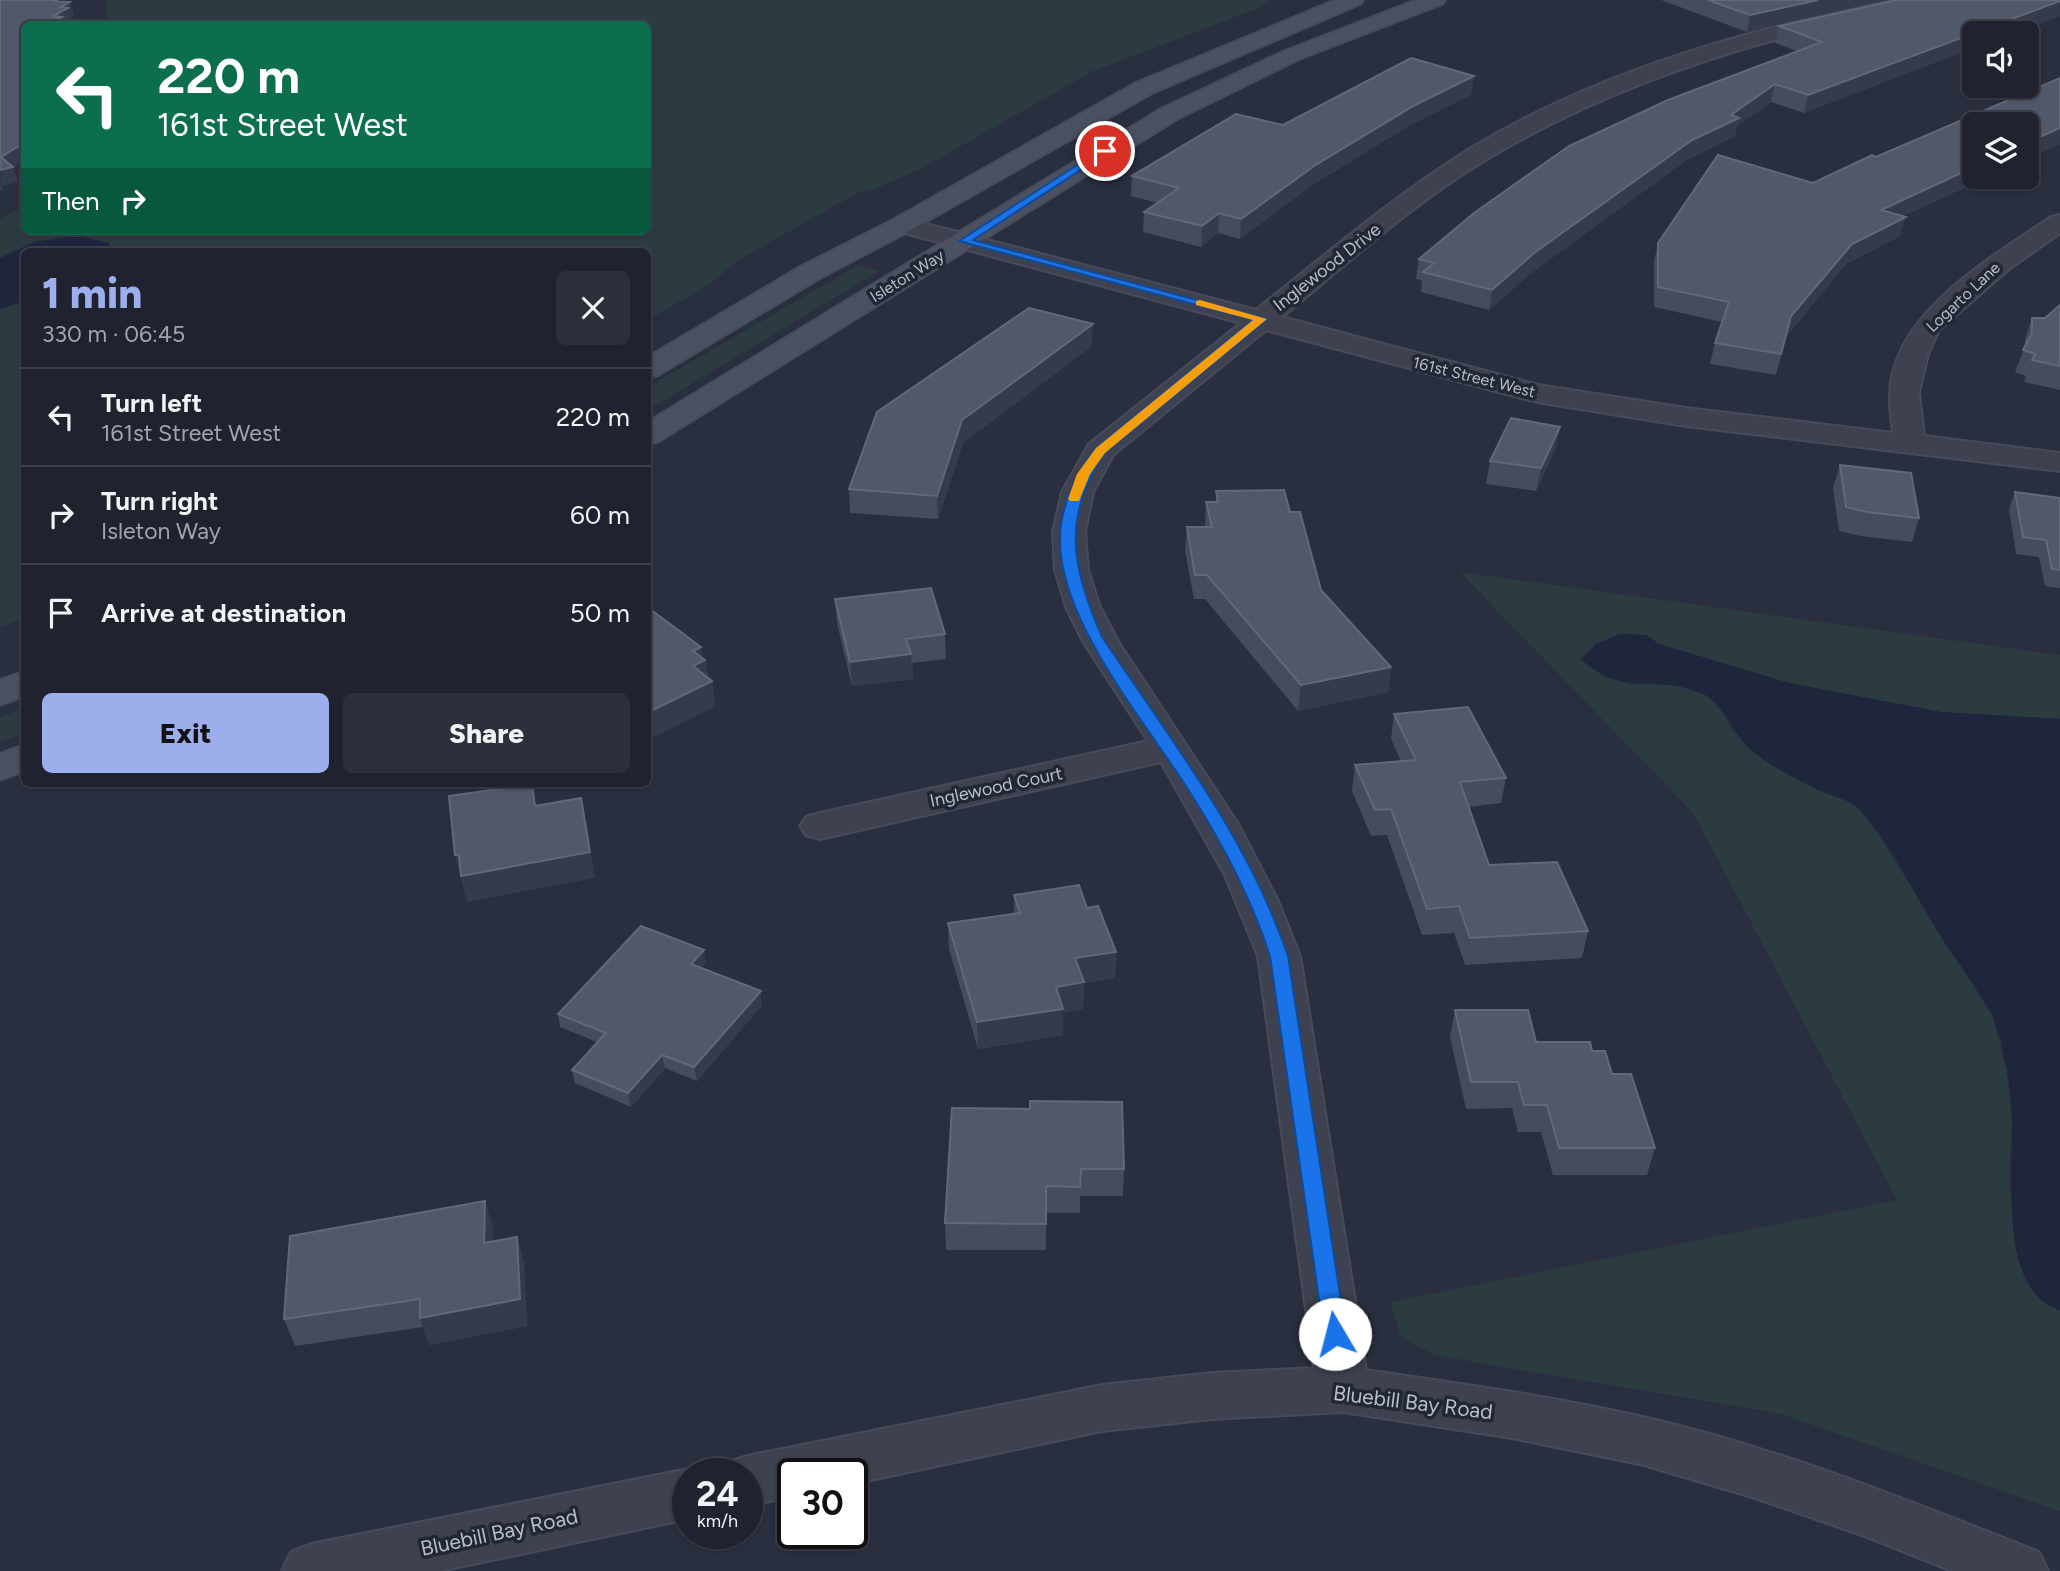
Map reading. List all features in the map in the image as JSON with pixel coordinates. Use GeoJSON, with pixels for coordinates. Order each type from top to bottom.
{"type":"FeatureCollection","features":[{"type":"Feature","properties":{"kind":"main road"},"geometry":{"type":"LineString","coordinates":[[651,367],[811,272],[902,225],[1144,88],[1353,0]]}},
{"type":"Feature","properties":{"kind":"main road","name":"Isleton Way"},"geometry":{"type":"LineString","coordinates":[[651,433],[1128,137],[1207,94],[1338,36],[1436,0]]}},
{"type":"Feature","properties":{"kind":"main road"},"geometry":{"type":"LineString","coordinates":[[0,694],[21,684]]}},
{"type":"Feature","properties":{"kind":"main road"},"geometry":{"type":"LineString","coordinates":[[0,768],[21,758]]}},
{"type":"Feature","properties":{"kind":"street","name":"Inglewood Drive"},"geometry":{"type":"LineString","coordinates":[[1343,1389],[1279,956],[1263,909],[1238,857],[1171,748],[1095,637],[1079,600],[1070,560],[1067,526],[1084,474],[1100,450],[1423,191],[1560,112],[1607,90],[1736,45],[1827,20],[1929,0]]}},
{"type":"Feature","properties":{"kind":"street","name":"Logarto Lane"},"geometry":{"type":"LineString","coordinates":[[1909,441],[1904,393],[1914,354],[1927,326],[2000,263],[2060,222]]}},
{"type":"Feature","properties":{"kind":"street","name":"161st Street West"},"geometry":{"type":"LineString","coordinates":[[902,225],[1262,319],[1444,371],[1537,393],[1686,417],[1909,441],[2060,461]]}},
{"type":"Feature","properties":{"kind":"street","name":"Inglewood Court"},"geometry":{"type":"LineString","coordinates":[[820,826],[1171,748]]}},
{"type":"Feature","properties":{"kind":"street","name":"Bluebill Bay Road"},"geometry":{"type":"LineString","coordinates":[[763,1478],[1102,1408],[1212,1396],[1343,1389],[1512,1415],[1644,1441],[1752,1472],[1871,1512],[2019,1571]]}},
{"type":"Feature","properties":{"kind":"street","name":"Bluebill Bay Road"},"geometry":{"type":"LineString","coordinates":[[311,1571],[672,1497]]}},
{"type":"Feature","properties":{"kind":"shaded area"},"geometry":{"type":"Polygon","coordinates":[[[107,0],[1271,0],[1256,9],[1091,72],[924,167],[875,189],[861,191],[742,258],[701,290],[651,317],[651,248],[21,248],[21,619],[0,628],[0,219],[21,208],[21,235],[651,235],[651,21],[106,21],[107,0]]]}},
{"type":"Feature","properties":{"kind":"shaded area"},"geometry":{"type":"Polygon","coordinates":[[[859,265],[879,271],[651,408],[651,385],[859,265]]]}},
{"type":"Feature","properties":{"kind":"shaded area"},"geometry":{"type":"Polygon","coordinates":[[[1460,572],[2060,655],[2060,719],[1941,712],[1789,683],[1659,644],[1646,635],[1629,685],[1652,682],[1676,685],[1707,696],[1720,709],[1732,730],[1781,770],[1857,806],[1880,837],[1993,1017],[2007,1074],[2012,1117],[2009,1179],[2019,1261],[2048,1306],[2060,1310],[2060,1511],[1781,1414],[1434,1355],[1401,1337],[1390,1302],[1897,1200],[1694,814],[1460,572]]]}},
{"type":"Feature","properties":{"kind":"shaded area"},"geometry":{"type":"Polygon","coordinates":[[[21,708],[21,733],[0,743],[0,718],[21,708]]]}},
{"type":"Feature","properties":{"kind":"water"},"geometry":{"type":"Polygon","coordinates":[[[77,236],[109,243],[111,248],[21,248],[34,242],[77,236]]]}},
{"type":"Feature","properties":{"kind":"water"},"geometry":{"type":"Polygon","coordinates":[[[21,248],[21,302],[0,309],[0,258],[21,248]]]}},
{"type":"Feature","properties":{"kind":"water"},"geometry":{"type":"Polygon","coordinates":[[[1620,634],[1646,635],[1659,644],[1789,683],[1941,712],[2060,719],[2060,1310],[2039,1298],[2026,1278],[2017,1253],[2011,1195],[2011,1104],[2001,1040],[1993,1017],[1941,937],[1892,852],[1854,805],[1793,777],[1751,750],[1718,705],[1704,694],[1669,685],[1611,679],[1581,659],[1596,644],[1620,634]]]}},
{"type":"Feature","properties":{"kind":"building"},"geometry":{"type":"Polygon","coordinates":[[[0,0],[70,2],[61,7],[68,8],[53,16],[62,17],[53,21],[21,21],[21,145],[1,157],[13,167],[0,170],[0,0]]]}},
{"type":"Feature","properties":{"kind":"building"},"geometry":{"type":"Polygon","coordinates":[[[1708,0],[1818,0],[1750,15],[1708,0]]]}},
{"type":"Feature","properties":{"kind":"building"},"geometry":{"type":"Polygon","coordinates":[[[1897,0],[2060,0],[2006,21],[1962,21],[1962,38],[1808,95],[1775,84],[1731,115],[1739,118],[1692,140],[1534,253],[1492,290],[1423,272],[1434,263],[1419,259],[1474,213],[1569,146],[1668,100],[1822,42],[1779,26],[1897,0]]]}},
{"type":"Feature","properties":{"kind":"building"},"geometry":{"type":"Polygon","coordinates":[[[1411,58],[1474,76],[1415,105],[1314,166],[1241,219],[1219,213],[1202,226],[1144,212],[1179,188],[1132,176],[1236,114],[1283,125],[1411,58]]]}},
{"type":"Feature","properties":{"kind":"building"},"geometry":{"type":"Polygon","coordinates":[[[2060,78],[2060,128],[2039,137],[2039,112],[1981,112],[2013,98],[2039,98],[2039,87],[2060,78]]]}},
{"type":"Feature","properties":{"kind":"building"},"geometry":{"type":"Polygon","coordinates":[[[1962,120],[1962,173],[1881,210],[1906,217],[1852,244],[1791,316],[1781,354],[1715,343],[1729,302],[1658,287],[1658,243],[1718,155],[1813,183],[1872,155],[1876,157],[1962,120]]]}},
{"type":"Feature","properties":{"kind":"building"},"geometry":{"type":"Polygon","coordinates":[[[2060,305],[2060,366],[2032,360],[2035,354],[2023,350],[2032,333],[2032,318],[2045,318],[2060,305]]]}},
{"type":"Feature","properties":{"kind":"building"},"geometry":{"type":"Polygon","coordinates":[[[1029,308],[1093,324],[962,420],[937,496],[849,489],[877,412],[1029,308]]]}},
{"type":"Feature","properties":{"kind":"building"},"geometry":{"type":"Polygon","coordinates":[[[1511,418],[1560,427],[1541,468],[1490,461],[1511,418]]]}},
{"type":"Feature","properties":{"kind":"building"},"geometry":{"type":"Polygon","coordinates":[[[1840,465],[1911,473],[1919,518],[1846,507],[1840,465]]]}},
{"type":"Feature","properties":{"kind":"building"},"geometry":{"type":"Polygon","coordinates":[[[1284,490],[1290,512],[1300,512],[1321,590],[1391,667],[1301,685],[1207,575],[1195,575],[1187,527],[1212,527],[1206,502],[1218,502],[1216,491],[1284,490]]]}},
{"type":"Feature","properties":{"kind":"building"},"geometry":{"type":"Polygon","coordinates":[[[2015,492],[2060,498],[2060,570],[2052,569],[2046,540],[2023,537],[2015,492]]]}},
{"type":"Feature","properties":{"kind":"building"},"geometry":{"type":"Polygon","coordinates":[[[931,588],[945,634],[906,639],[911,654],[850,662],[835,599],[931,588]]]}},
{"type":"Feature","properties":{"kind":"building"},"geometry":{"type":"Polygon","coordinates":[[[651,610],[701,647],[693,651],[705,660],[693,666],[712,681],[651,711],[651,610]]]}},
{"type":"Feature","properties":{"kind":"building"},"geometry":{"type":"Polygon","coordinates":[[[1468,707],[1506,778],[1460,782],[1489,865],[1557,862],[1588,931],[1470,938],[1459,906],[1427,909],[1391,809],[1375,810],[1355,765],[1416,760],[1394,714],[1468,707]]]}},
{"type":"Feature","properties":{"kind":"building"},"geometry":{"type":"Polygon","coordinates":[[[511,787],[532,787],[535,806],[581,798],[590,852],[461,876],[459,855],[455,855],[449,796],[511,787]]]}},
{"type":"Feature","properties":{"kind":"building"},"geometry":{"type":"Polygon","coordinates":[[[1079,885],[1087,908],[1098,906],[1116,952],[1075,958],[1084,982],[1056,987],[1063,1009],[977,1022],[948,923],[1020,913],[1014,895],[1079,885]]]}},
{"type":"Feature","properties":{"kind":"building"},"geometry":{"type":"Polygon","coordinates":[[[641,926],[704,950],[691,964],[761,991],[694,1067],[662,1055],[628,1093],[572,1070],[606,1033],[558,1014],[641,926]]]}},
{"type":"Feature","properties":{"kind":"building"},"geometry":{"type":"Polygon","coordinates":[[[1455,1010],[1528,1010],[1536,1042],[1590,1042],[1592,1051],[1605,1051],[1612,1074],[1631,1074],[1655,1148],[1559,1148],[1547,1105],[1524,1105],[1518,1082],[1471,1082],[1455,1010]]]}},
{"type":"Feature","properties":{"kind":"building"},"geometry":{"type":"Polygon","coordinates":[[[1030,1101],[1122,1102],[1124,1169],[1081,1169],[1080,1187],[1046,1186],[1046,1224],[945,1223],[952,1108],[1030,1109],[1030,1101]]]}},
{"type":"Feature","properties":{"kind":"building"},"geometry":{"type":"Polygon","coordinates":[[[485,1201],[484,1243],[517,1237],[520,1299],[420,1318],[420,1299],[284,1319],[290,1236],[485,1201]]]}},
{"type":"Feature","properties":{"kind":"slow traffic"},"geometry":{"type":"LineString","coordinates":[[1075,499],[1084,474],[1100,450],[1262,319],[1200,303]]}},
{"type":"Feature","properties":{"kind":"route"},"geometry":{"type":"LineString","coordinates":[[1105,151],[964,241],[1262,319],[1100,450],[1084,474],[1067,526],[1070,560],[1079,600],[1095,637],[1171,748],[1238,857],[1263,909],[1279,956],[1335,1334]]}}]}
